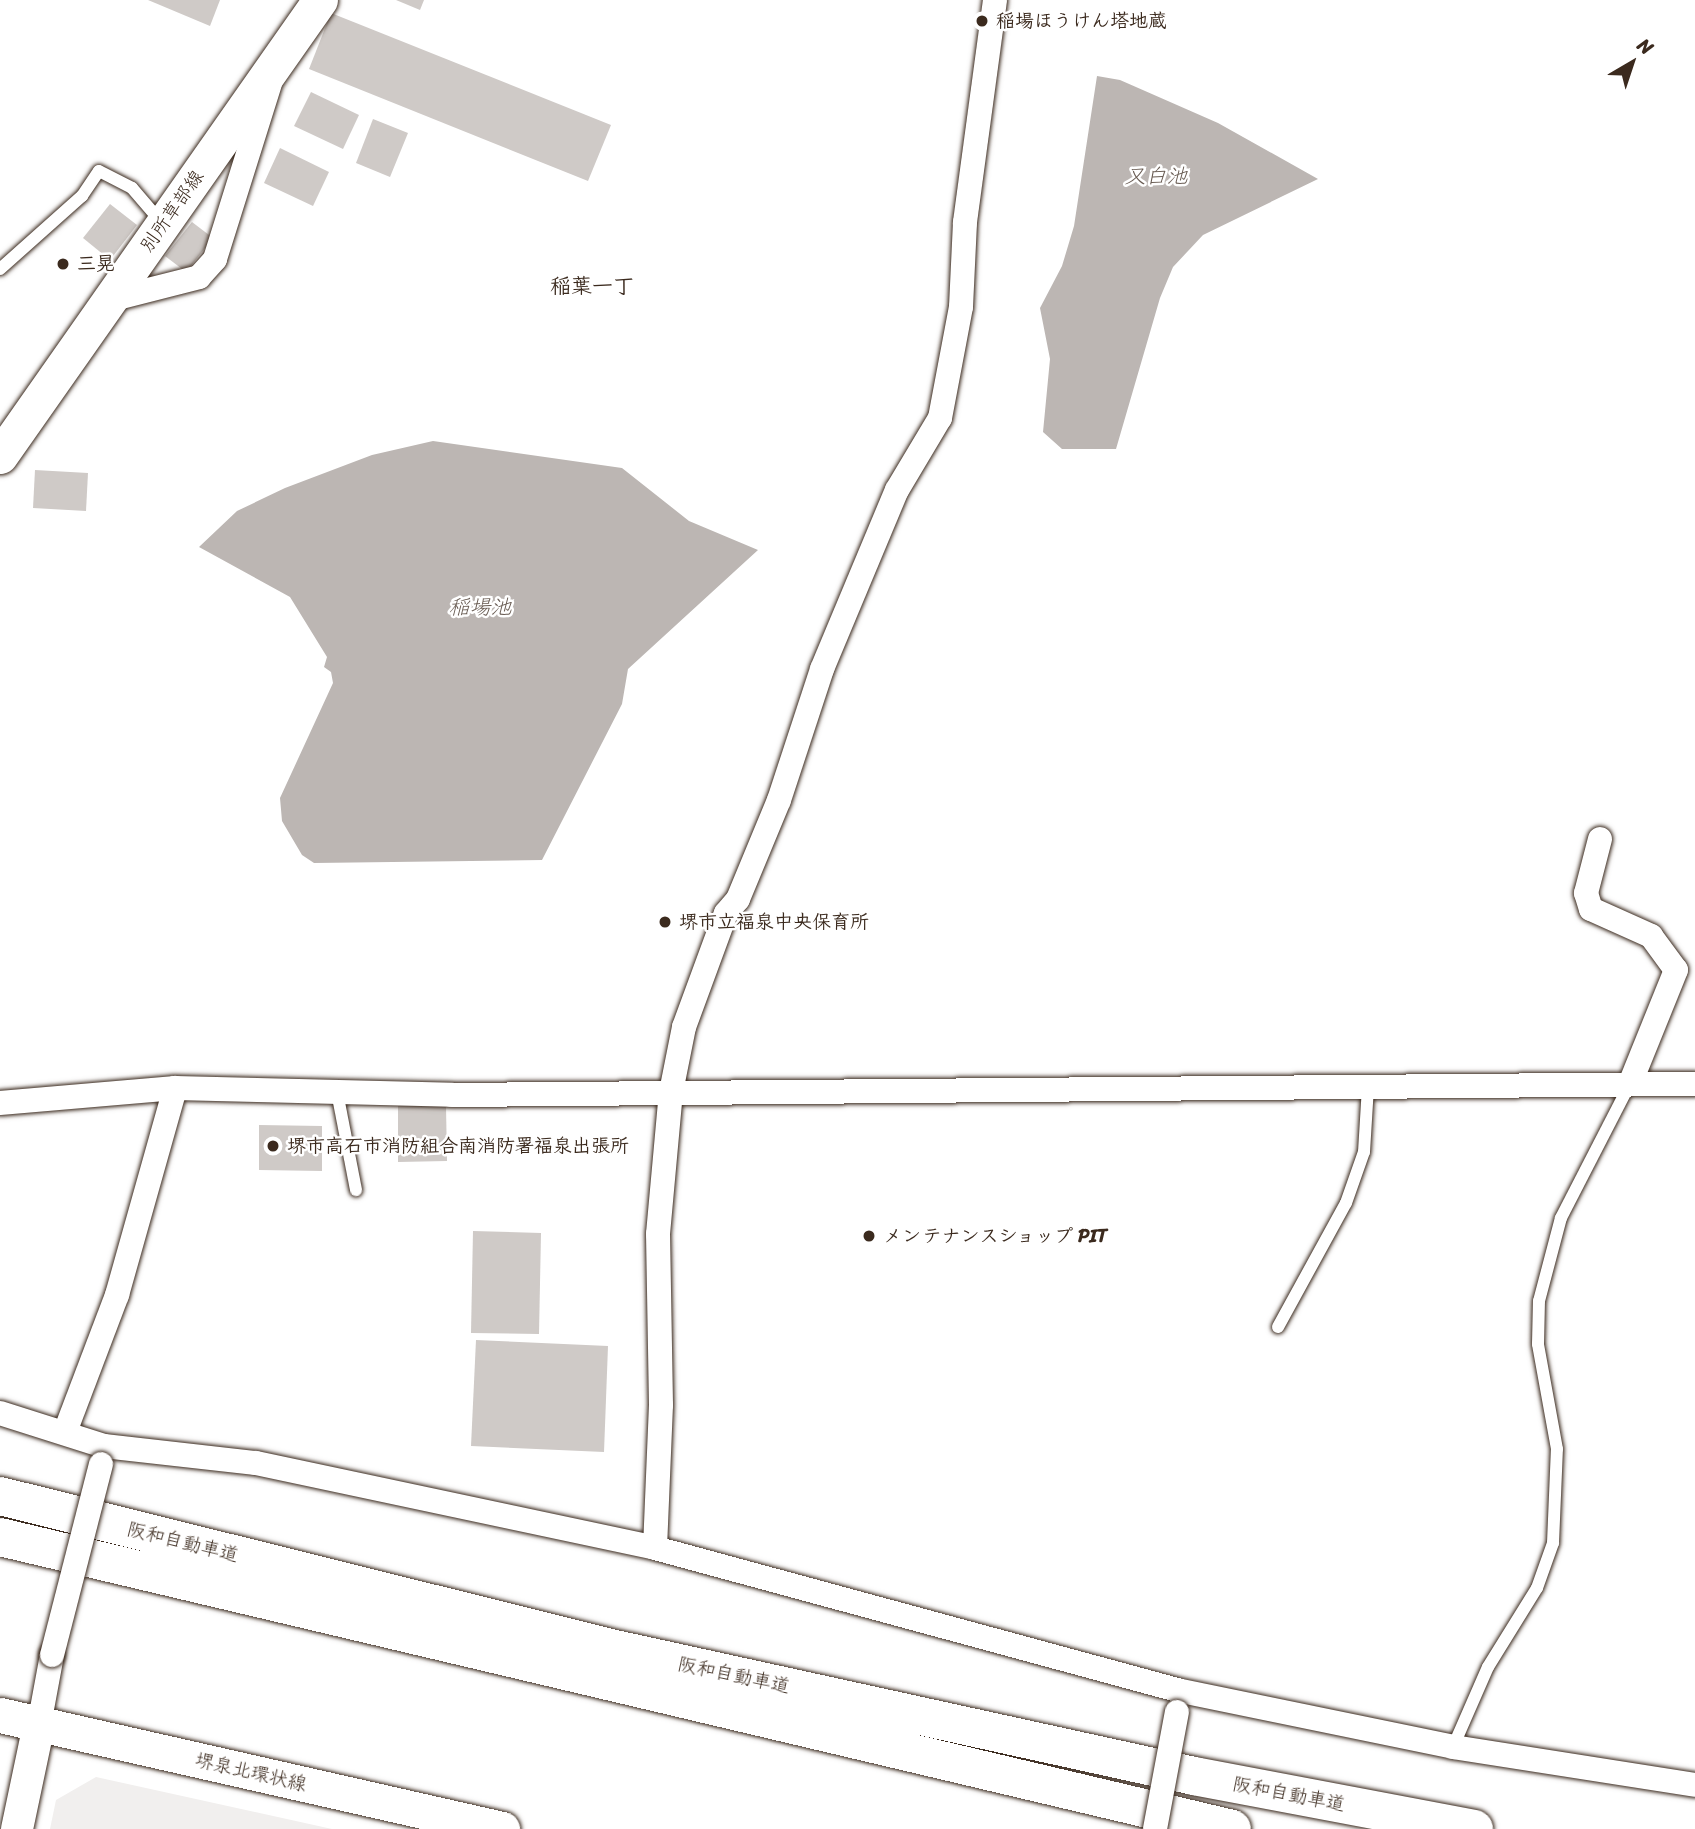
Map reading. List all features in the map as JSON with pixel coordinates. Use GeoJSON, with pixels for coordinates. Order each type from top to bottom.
{"type":"FeatureCollection","features":[{"type":"Feature","properties":{"kind":"highway","name":"阪和自動車道"},"geometry":{"type":"LineString","coordinates":[[0,1496],[615,1649],[1194,1776],[1474,1829]]}},
{"type":"Feature","properties":{"kind":"highway","name":"阪和自動車道"},"geometry":{"type":"LineString","coordinates":[[0,1536],[1232,1829]]}},
{"type":"Feature","properties":{"kind":"main road","name":"別所草部線"},"geometry":{"type":"LineString","coordinates":[[0,456],[320,0]]}},
{"type":"Feature","properties":{"kind":"main road","name":"堺泉北環状線"},"geometry":{"type":"LineString","coordinates":[[0,1714],[502,1829]]}},
{"type":"Feature","properties":{"kind":"street"},"geometry":{"type":"LineString","coordinates":[[655,1548],[661,1405],[658,1234],[671,1092],[684,1027],[726,913],[738,899],[779,800],[822,669],[897,490],[926,446],[943,408],[961,307],[965,222],[995,0]]}},
{"type":"Feature","properties":{"kind":"street"},"geometry":{"type":"LineString","coordinates":[[109,300],[199,277],[215,259],[276,62]]}},
{"type":"Feature","properties":{"kind":"street"},"geometry":{"type":"LineString","coordinates":[[1600,839],[1586,893],[1591,909],[1651,936],[1676,970],[1630,1084]]}},
{"type":"Feature","properties":{"kind":"street"},"geometry":{"type":"LineString","coordinates":[[0,1103],[175,1088],[337,1092],[671,1092],[1695,1084]]}},
{"type":"Feature","properties":{"kind":"street"},"geometry":{"type":"LineString","coordinates":[[65,1432],[117,1295],[175,1088]]}},
{"type":"Feature","properties":{"kind":"street"},"geometry":{"type":"LineString","coordinates":[[0,1413],[65,1432],[103,1455],[256,1463],[655,1548],[1179,1702],[1695,1785]]}},
{"type":"Feature","properties":{"kind":"street"},"geometry":{"type":"LineString","coordinates":[[17,1829],[52,1656],[103,1455]]}},
{"type":"Feature","properties":{"kind":"street"},"geometry":{"type":"LineString","coordinates":[[1155,1829],[1179,1702]]}},
{"type":"Feature","properties":{"kind":"lane"},"geometry":{"type":"LineString","coordinates":[[0,269],[82,196],[99,171],[132,188],[163,224]]}},
{"type":"Feature","properties":{"kind":"lane"},"geometry":{"type":"LineString","coordinates":[[1453,1747],[1488,1667],[1537,1588],[1553,1543],[1557,1449],[1538,1344],[1539,1301],[1561,1218],[1630,1084]]}},
{"type":"Feature","properties":{"kind":"lane"},"geometry":{"type":"LineString","coordinates":[[1278,1327],[1346,1203],[1364,1152],[1368,1086]]}},
{"type":"Feature","properties":{"kind":"lane"},"geometry":{"type":"LineString","coordinates":[[337,1092],[356,1189]]}},
{"type":"Feature","properties":{"kind":"shaded area"},"geometry":{"type":"Polygon","coordinates":[[[96,1777],[332,1829],[50,1829],[56,1800],[96,1777]]]}},
{"type":"Feature","properties":{"kind":"water","name":"又白池"},"geometry":{"type":"Polygon","coordinates":[[[1097,76],[1120,80],[1218,123],[1318,179],[1203,235],[1173,267],[1160,298],[1116,449],[1062,449],[1043,432],[1050,359],[1040,308],[1062,266],[1074,226],[1097,76]]]}},
{"type":"Feature","properties":{"kind":"water","name":"稲場池"},"geometry":{"type":"Polygon","coordinates":[[[433,441],[622,468],[689,521],[758,550],[628,669],[622,704],[542,860],[314,863],[302,855],[282,821],[280,798],[333,683],[331,672],[324,667],[327,657],[290,597],[199,547],[237,511],[285,488],[372,455],[433,441]]]}},
{"type":"Feature","properties":{"kind":"building"},"geometry":{"type":"Polygon","coordinates":[[[148,0],[220,0],[210,26],[148,0]]]}},
{"type":"Feature","properties":{"kind":"building"},"geometry":{"type":"Polygon","coordinates":[[[396,0],[424,0],[420,10],[396,0]]]}},
{"type":"Feature","properties":{"kind":"building"},"geometry":{"type":"Polygon","coordinates":[[[331,13],[611,125],[588,181],[309,69],[331,13]]]}},
{"type":"Feature","properties":{"kind":"building"},"geometry":{"type":"Polygon","coordinates":[[[311,92],[359,115],[343,149],[294,126],[311,92]]]}},
{"type":"Feature","properties":{"kind":"building"},"geometry":{"type":"Polygon","coordinates":[[[373,119],[408,133],[390,177],[356,163],[373,119]]]}},
{"type":"Feature","properties":{"kind":"building"},"geometry":{"type":"Polygon","coordinates":[[[280,148],[329,172],[313,206],[264,183],[280,148]]]}},
{"type":"Feature","properties":{"kind":"building"},"geometry":{"type":"Polygon","coordinates":[[[110,204],[137,225],[110,260],[83,238],[110,204]]]}},
{"type":"Feature","properties":{"kind":"building"},"geometry":{"type":"Polygon","coordinates":[[[192,222],[213,238],[186,272],[165,256],[192,222]]]}},
{"type":"Feature","properties":{"kind":"building"},"geometry":{"type":"Polygon","coordinates":[[[35,470],[88,473],[86,511],[33,508],[35,470]]]}},
{"type":"Feature","properties":{"kind":"building"},"geometry":{"type":"Polygon","coordinates":[[[398,1106],[446,1106],[447,1161],[398,1162],[398,1106]]]}},
{"type":"Feature","properties":{"kind":"building"},"geometry":{"type":"Polygon","coordinates":[[[259,1125],[322,1126],[322,1171],[259,1170],[259,1125]]]}},
{"type":"Feature","properties":{"kind":"building"},"geometry":{"type":"Polygon","coordinates":[[[473,1231],[541,1233],[539,1334],[471,1333],[473,1231]]]}},
{"type":"Feature","properties":{"kind":"building"},"geometry":{"type":"Polygon","coordinates":[[[476,1340],[608,1346],[604,1452],[471,1446],[476,1340]]]}},
{"type":"Feature","properties":{"kind":"place","name":"稲場ほうけん塔地蔵"},"geometry":{"type":"Point","coordinates":[982,21]}},
{"type":"Feature","properties":{"kind":"place","name":"三晃"},"geometry":{"type":"Point","coordinates":[63,264]}},
{"type":"Feature","properties":{"kind":"place","name":"堺市立福泉中央保育所"},"geometry":{"type":"Point","coordinates":[665,922]}},
{"type":"Feature","properties":{"kind":"place","name":"堺市高石市消防組合南消防署福泉出張所"},"geometry":{"type":"Point","coordinates":[273,1146]}},
{"type":"Feature","properties":{"kind":"place","name":"メンテナンスショップ PIT"},"geometry":{"type":"Point","coordinates":[869,1236]}},
{"type":"Feature","properties":{"kind":"district","name":"稲葉一丁"},"geometry":{"type":"Point","coordinates":[592,286]}}]}
